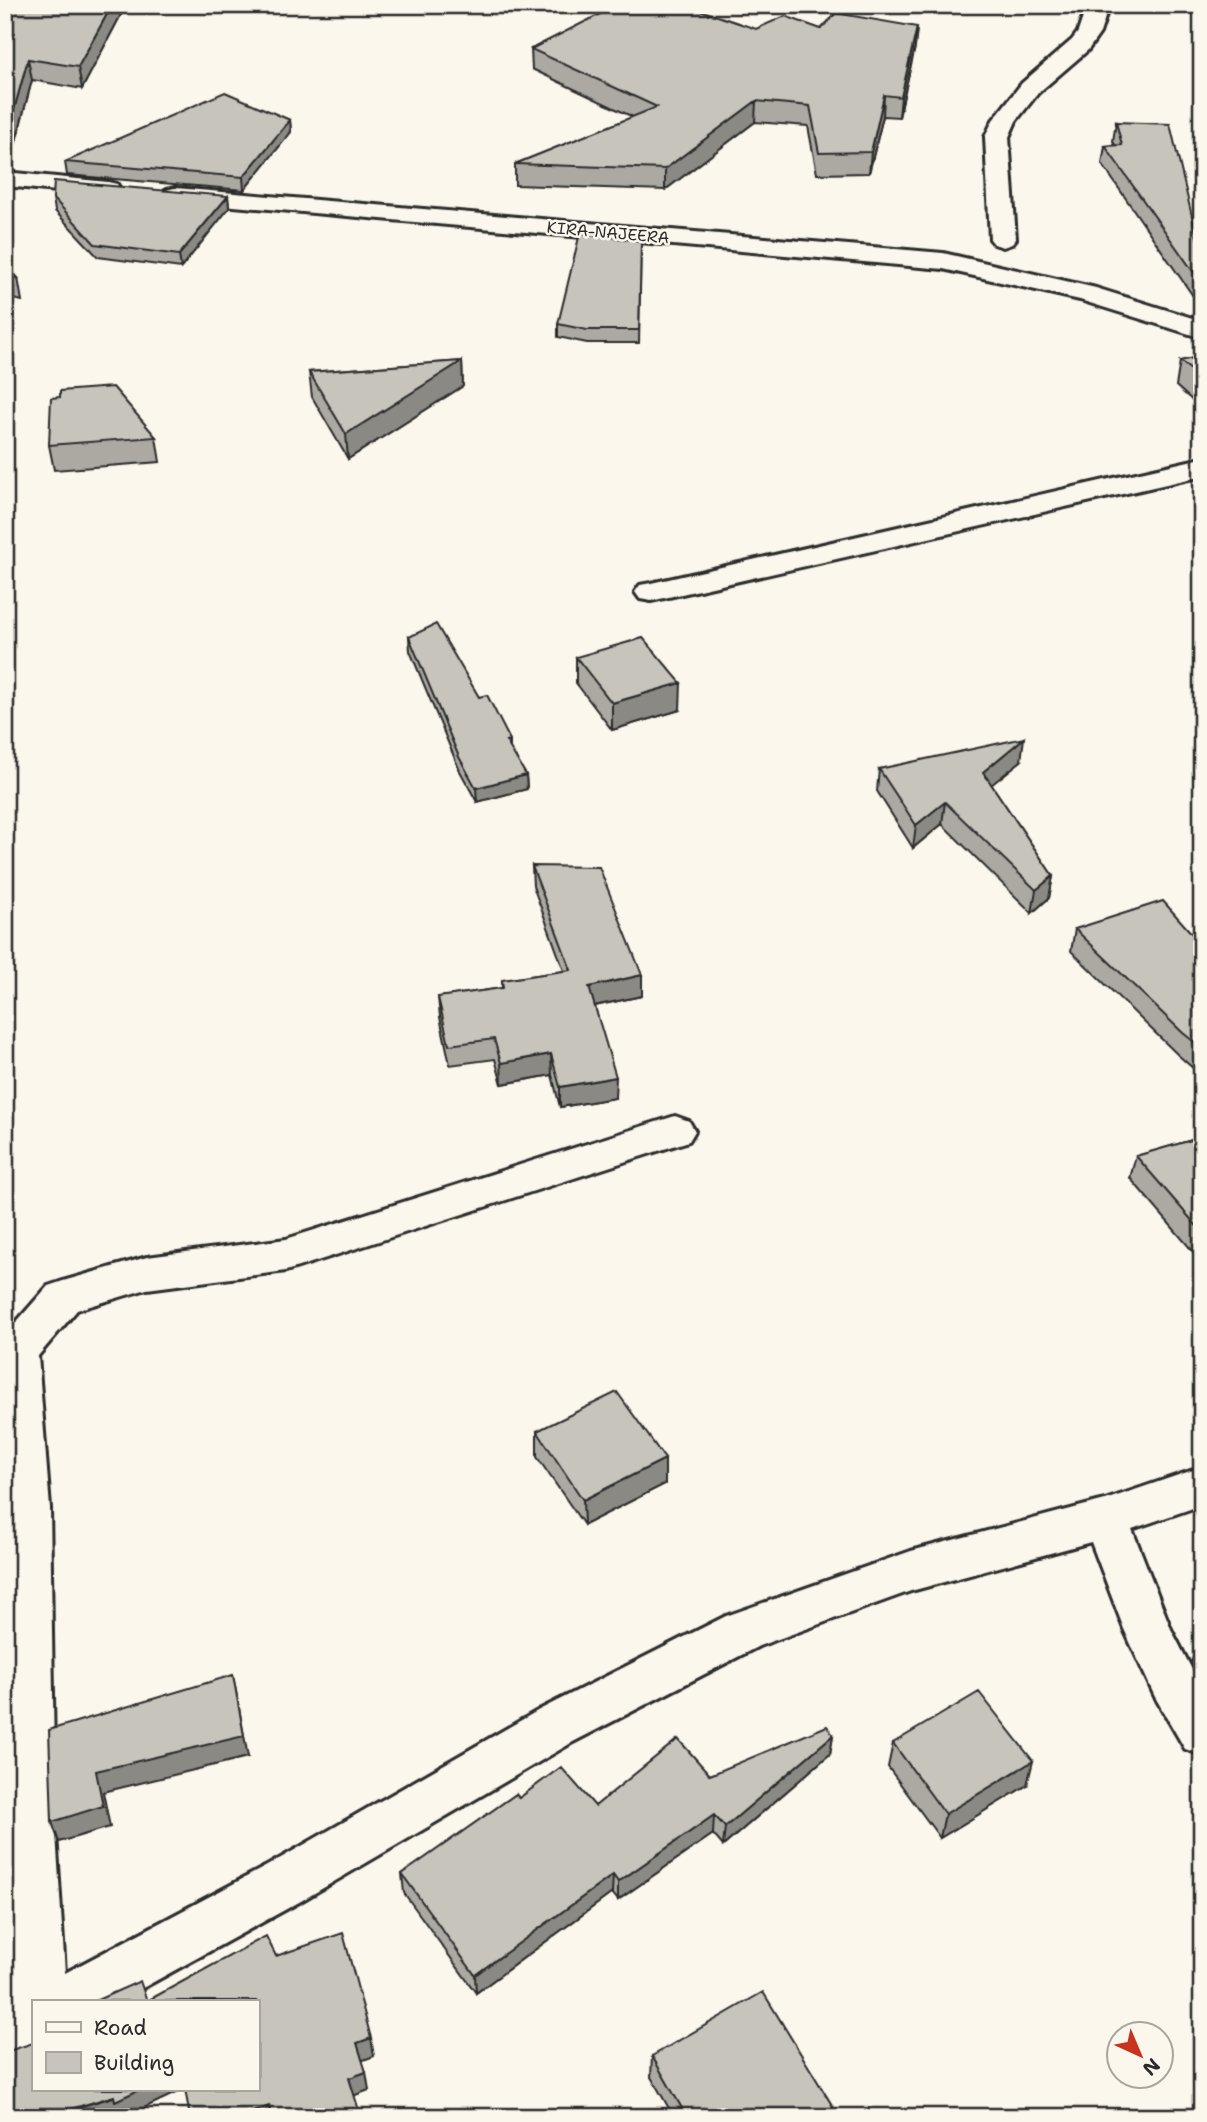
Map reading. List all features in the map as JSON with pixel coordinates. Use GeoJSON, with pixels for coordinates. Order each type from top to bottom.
{"type":"FeatureCollection","features":[{"type":"Feature","properties":{"kind":"street"},"geometry":{"type":"LineString","coordinates":[[1003,239],[997,137],[1005,120],[1030,88],[1080,45],[1089,33],[1098,5]]}},
{"type":"Feature","properties":{"kind":"street"},"geometry":{"type":"LineString","coordinates":[[5,179],[127,190]]}},
{"type":"Feature","properties":{"kind":"street","name":"KIRA-NAJEERA"},"geometry":{"type":"LineString","coordinates":[[154,193],[943,261],[1087,294],[1202,330]]}},
{"type":"Feature","properties":{"kind":"street"},"geometry":{"type":"LineString","coordinates":[[943,261],[1003,239]]}},
{"type":"Feature","properties":{"kind":"street"},"geometry":{"type":"LineString","coordinates":[[1003,239],[1087,294]]}},
{"type":"Feature","properties":{"kind":"street"},"geometry":{"type":"LineString","coordinates":[[651,592],[1202,467]]}},
{"type":"Feature","properties":{"kind":"street"},"geometry":{"type":"LineString","coordinates":[[40,2000],[30,1818],[27,1508],[16,1352],[63,1298],[147,1273],[286,1255],[675,1131]]}},
{"type":"Feature","properties":{"kind":"street"},"geometry":{"type":"LineString","coordinates":[[68,2000],[283,1884],[556,1726],[743,1631],[911,1571],[1105,1519],[1202,1486]]}},
{"type":"Feature","properties":{"kind":"street"},"geometry":{"type":"LineString","coordinates":[[1105,1519],[1146,1628],[1180,1701],[1202,1733]]}},
{"type":"Feature","properties":{"kind":"street"},"geometry":{"type":"LineString","coordinates":[[5,2032],[32,2018]]}},
{"type":"Feature","properties":{"kind":"building"},"geometry":{"type":"Polygon","coordinates":[[[5,5],[112,5],[78,67],[28,59],[5,142],[5,5]]]}},
{"type":"Feature","properties":{"kind":"building"},"geometry":{"type":"Polygon","coordinates":[[[618,5],[685,5],[756,29],[785,16],[821,29],[836,13],[917,27],[901,97],[884,95],[871,152],[819,153],[810,106],[756,101],[665,169],[515,164],[657,107],[531,49],[618,5]]]}},
{"type":"Feature","properties":{"kind":"building"},"geometry":{"type":"Polygon","coordinates":[[[225,92],[290,120],[243,177],[65,162],[225,92]]]}},
{"type":"Feature","properties":{"kind":"building"},"geometry":{"type":"Polygon","coordinates":[[[1116,122],[1170,124],[1202,258],[1202,284],[1105,146],[1122,145],[1116,122]]]}},
{"type":"Feature","properties":{"kind":"building"},"geometry":{"type":"Polygon","coordinates":[[[54,181],[228,196],[179,255],[95,244],[53,198],[54,181]]]}},
{"type":"Feature","properties":{"kind":"building"},"geometry":{"type":"Polygon","coordinates":[[[580,233],[641,241],[639,330],[587,330],[558,324],[580,233]]]}},
{"type":"Feature","properties":{"kind":"building"},"geometry":{"type":"Polygon","coordinates":[[[5,264],[18,278],[5,275],[5,264]]]}},
{"type":"Feature","properties":{"kind":"building"},"geometry":{"type":"Polygon","coordinates":[[[1202,356],[1202,379],[1180,361],[1202,356]]]}},
{"type":"Feature","properties":{"kind":"building"},"geometry":{"type":"Polygon","coordinates":[[[462,361],[346,434],[309,372],[462,361]]]}},
{"type":"Feature","properties":{"kind":"building"},"geometry":{"type":"Polygon","coordinates":[[[113,387],[156,437],[49,445],[51,398],[60,397],[60,391],[113,387]]]}},
{"type":"Feature","properties":{"kind":"building"},"geometry":{"type":"Polygon","coordinates":[[[436,624],[479,697],[487,695],[510,740],[506,741],[526,775],[476,788],[459,757],[409,637],[436,624]]]}},
{"type":"Feature","properties":{"kind":"building"},"geometry":{"type":"Polygon","coordinates":[[[643,638],[681,683],[612,703],[576,657],[643,638]]]}},
{"type":"Feature","properties":{"kind":"building"},"geometry":{"type":"Polygon","coordinates":[[[1024,738],[983,772],[1053,876],[1036,890],[945,802],[916,825],[879,769],[1024,738]]]}},
{"type":"Feature","properties":{"kind":"building"},"geometry":{"type":"Polygon","coordinates":[[[532,866],[599,867],[642,975],[589,987],[616,1077],[560,1087],[551,1054],[501,1063],[494,1039],[449,1045],[438,997],[503,988],[502,980],[571,970],[532,866]]]}},
{"type":"Feature","properties":{"kind":"building"},"geometry":{"type":"Polygon","coordinates":[[[1163,901],[1202,945],[1202,1048],[1075,929],[1163,901]]]}},
{"type":"Feature","properties":{"kind":"building"},"geometry":{"type":"Polygon","coordinates":[[[1202,1137],[1202,1232],[1136,1156],[1202,1137]]]}},
{"type":"Feature","properties":{"kind":"building"},"geometry":{"type":"Polygon","coordinates":[[[617,1392],[665,1459],[583,1500],[537,1431],[617,1392]]]}},
{"type":"Feature","properties":{"kind":"building"},"geometry":{"type":"Polygon","coordinates":[[[233,1675],[244,1736],[96,1771],[103,1806],[52,1822],[49,1730],[233,1675]]]}},
{"type":"Feature","properties":{"kind":"building"},"geometry":{"type":"Polygon","coordinates":[[[979,1692],[1033,1761],[945,1814],[893,1743],[979,1692]]]}},
{"type":"Feature","properties":{"kind":"building"},"geometry":{"type":"Polygon","coordinates":[[[827,1726],[833,1735],[725,1827],[714,1815],[618,1882],[613,1875],[475,1975],[402,1874],[516,1794],[519,1798],[561,1767],[595,1806],[678,1739],[710,1775],[827,1726]]]}},
{"type":"Feature","properties":{"kind":"building"},"geometry":{"type":"Polygon","coordinates":[[[343,1933],[371,2038],[357,2043],[366,2072],[349,2078],[361,2117],[272,2117],[269,2106],[239,2117],[190,2117],[185,2090],[259,2090],[259,2000],[149,2000],[266,1936],[276,1956],[343,1933]]]}},
{"type":"Feature","properties":{"kind":"building"},"geometry":{"type":"Polygon","coordinates":[[[140,1981],[147,2000],[97,2000],[140,1981]]]}},
{"type":"Feature","properties":{"kind":"building"},"geometry":{"type":"Polygon","coordinates":[[[763,1992],[835,2110],[824,2117],[687,2117],[652,2056],[763,1992]]]}},
{"type":"Feature","properties":{"kind":"building"},"geometry":{"type":"Polygon","coordinates":[[[32,2043],[32,2090],[139,2090],[115,2101],[114,2096],[44,2117],[5,2117],[5,2052],[32,2043]]]}}]}
